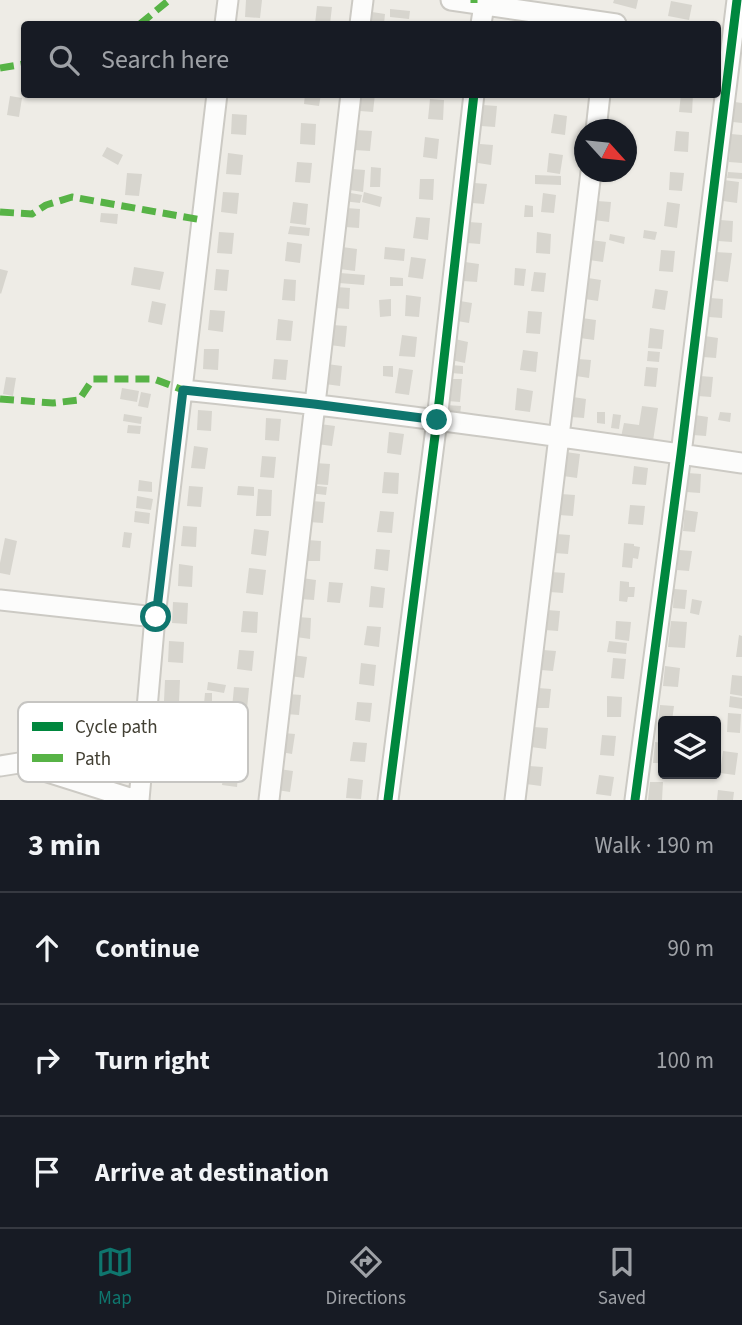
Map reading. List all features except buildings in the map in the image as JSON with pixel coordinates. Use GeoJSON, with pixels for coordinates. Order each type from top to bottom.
{"type":"FeatureCollection","features":[{"type":"Feature","properties":{"kind":"street"},"geometry":{"type":"LineString","coordinates":[[225,21],[228,0]]}},
{"type":"Feature","properties":{"kind":"street"},"geometry":{"type":"LineString","coordinates":[[360,21],[363,0]]}},
{"type":"Feature","properties":{"kind":"street"},"geometry":{"type":"LineString","coordinates":[[451,0],[589,21]]}},
{"type":"Feature","properties":{"kind":"street"},"geometry":{"type":"LineString","coordinates":[[635,800],[737,0]]}},
{"type":"Feature","properties":{"kind":"street"},"geometry":{"type":"LineString","coordinates":[[481,21],[484,5]]}},
{"type":"Feature","properties":{"kind":"street"},"geometry":{"type":"LineString","coordinates":[[147,702],[217,98]]}},
{"type":"Feature","properties":{"kind":"street"},"geometry":{"type":"LineString","coordinates":[[268,800],[351,98]]}},
{"type":"Feature","properties":{"kind":"street"},"geometry":{"type":"LineString","coordinates":[[388,800],[437,420],[474,98]]}},
{"type":"Feature","properties":{"kind":"street"},"geometry":{"type":"LineString","coordinates":[[597,119],[600,98]]}},
{"type":"Feature","properties":{"kind":"street"},"geometry":{"type":"LineString","coordinates":[[515,800],[590,182]]}},
{"type":"Feature","properties":{"kind":"street"},"geometry":{"type":"LineString","coordinates":[[183,390],[560,436],[742,463]]}},
{"type":"Feature","properties":{"kind":"street"},"geometry":{"type":"LineString","coordinates":[[0,600],[156,617]]}},
{"type":"Feature","properties":{"kind":"street"},"geometry":{"type":"LineString","coordinates":[[0,766],[18,763]]}},
{"type":"Feature","properties":{"kind":"street"},"geometry":{"type":"LineString","coordinates":[[80,782],[137,800],[139,782]]}},
{"type":"Feature","properties":{"kind":"marked path"},"geometry":{"type":"LineString","coordinates":[[144,21],[169,0]]}},
{"type":"Feature","properties":{"kind":"marked path"},"geometry":{"type":"LineString","coordinates":[[0,68],[21,64]]}},
{"type":"Feature","properties":{"kind":"marked path"},"geometry":{"type":"LineString","coordinates":[[0,212],[32,214],[46,205],[72,197],[202,220]]}},
{"type":"Feature","properties":{"kind":"marked path"},"geometry":{"type":"LineString","coordinates":[[0,399],[53,403],[79,400],[93,379],[154,379],[183,390]]}},
{"type":"Feature","properties":{"kind":"cycle path"},"geometry":{"type":"LineString","coordinates":[[635,800],[737,0]]}},
{"type":"Feature","properties":{"kind":"cycle path"},"geometry":{"type":"LineString","coordinates":[[388,800],[437,420],[474,98]]}},
{"type":"Feature","properties":{"kind":"route"},"geometry":{"type":"LineString","coordinates":[[156,617],[183,390],[437,420]]}}]}
